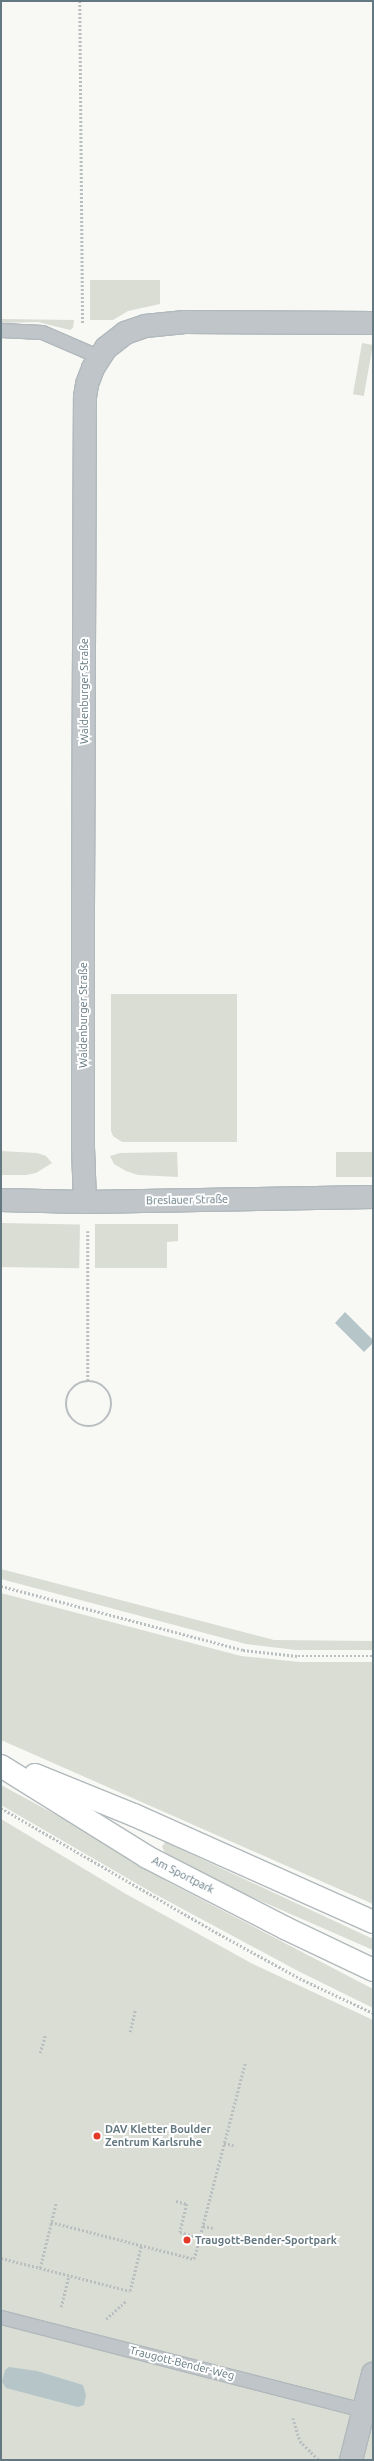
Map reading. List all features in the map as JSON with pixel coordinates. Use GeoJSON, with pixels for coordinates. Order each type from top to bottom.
{"type":"FeatureCollection","features":[{"type":"Feature","properties":{"kind":"street","name":"Waldenburger Straße"},"geometry":{"type":"LineString","coordinates":[[85,1202],[83,1148],[85,397],[93,368],[106,348],[125,333],[146,326],[186,322],[373,323]]}},
{"type":"Feature","properties":{"kind":"street","name":"Breslauer Straße"},"geometry":{"type":"LineString","coordinates":[[1,1200],[85,1202],[373,1197]]}},
{"type":"Feature","properties":{"kind":"street"},"geometry":{"type":"LineString","coordinates":[[1,1762],[134,1815],[373,1922]]}},
{"type":"Feature","properties":{"kind":"street","name":"Am Sportpark"},"geometry":{"type":"LineString","coordinates":[[1,1766],[147,1857],[285,1928],[373,1970]]}},
{"type":"Feature","properties":{"kind":"street"},"geometry":{"type":"LineString","coordinates":[[351,2460],[373,2374]]}},
{"type":"Feature","properties":{"kind":"lane"},"geometry":{"type":"LineString","coordinates":[[1,330],[42,332],[100,357]]}},
{"type":"Feature","properties":{"kind":"lane","name":"Traugott-Bender-Weg"},"geometry":{"type":"LineString","coordinates":[[1,2317],[363,2410]]}},
{"type":"Feature","properties":{"kind":"path"},"geometry":{"type":"LineString","coordinates":[[76,346],[83,322],[80,1]]}},
{"type":"Feature","properties":{"kind":"path"},"geometry":{"type":"LineString","coordinates":[[85,1202],[88,1224],[88,1381]]}},
{"type":"Feature","properties":{"kind":"path"},"geometry":{"type":"LineString","coordinates":[[88,1381],[101,1384],[107,1388],[112,1401],[112,1408],[105,1420],[93,1427],[79,1425],[73,1422],[66,1410],[67,1396],[70,1390],[81,1382],[88,1381]]}},
{"type":"Feature","properties":{"kind":"path"},"geometry":{"type":"LineString","coordinates":[[1,1586],[243,1650],[298,1656],[373,1656]]}},
{"type":"Feature","properties":{"kind":"path"},"geometry":{"type":"LineString","coordinates":[[1,1808],[212,1930],[303,1980],[373,2013]]}},
{"type":"Feature","properties":{"kind":"path"},"geometry":{"type":"LineString","coordinates":[[130,2032],[135,2010]]}},
{"type":"Feature","properties":{"kind":"path"},"geometry":{"type":"LineString","coordinates":[[40,2053],[45,2036]]}},
{"type":"Feature","properties":{"kind":"path"},"geometry":{"type":"LineString","coordinates":[[51,2222],[194,2259],[245,2063]]}},
{"type":"Feature","properties":{"kind":"path"},"geometry":{"type":"LineString","coordinates":[[224,2143],[236,2146]]}},
{"type":"Feature","properties":{"kind":"path"},"geometry":{"type":"LineString","coordinates":[[176,2201],[187,2204],[180,2232],[200,2238]]}},
{"type":"Feature","properties":{"kind":"path"},"geometry":{"type":"LineString","coordinates":[[40,2268],[56,2204]]}},
{"type":"Feature","properties":{"kind":"path"},"geometry":{"type":"LineString","coordinates":[[203,2226],[214,2228]]}},
{"type":"Feature","properties":{"kind":"path"},"geometry":{"type":"LineString","coordinates":[[1,2258],[130,2291],[141,2246]]}},
{"type":"Feature","properties":{"kind":"path"},"geometry":{"type":"LineString","coordinates":[[55,2331],[69,2276]]}},
{"type":"Feature","properties":{"kind":"path"},"geometry":{"type":"LineString","coordinates":[[288,2390],[293,2420],[300,2441],[319,2460]]}},
{"type":"Feature","properties":{"kind":"shaded area"},"geometry":{"type":"Polygon","coordinates":[[[90,280],[160,280],[160,304],[128,311],[113,320],[90,320],[90,280]]]}},
{"type":"Feature","properties":{"kind":"shaded area"},"geometry":{"type":"Polygon","coordinates":[[[1,319],[74,320],[73,328],[70,330],[38,322],[1,323],[1,319]]]}},
{"type":"Feature","properties":{"kind":"shaded area"},"geometry":{"type":"Polygon","coordinates":[[[362,343],[373,345],[364,396],[353,394],[362,343]]]}},
{"type":"Feature","properties":{"kind":"shaded area"},"geometry":{"type":"Polygon","coordinates":[[[111,994],[237,994],[237,1142],[122,1142],[113,1136],[111,1131],[111,994]]]}},
{"type":"Feature","properties":{"kind":"shaded area"},"geometry":{"type":"Polygon","coordinates":[[[1,1151],[37,1153],[46,1156],[52,1163],[36,1173],[26,1175],[1,1175],[1,1151]]]}},
{"type":"Feature","properties":{"kind":"shaded area"},"geometry":{"type":"Polygon","coordinates":[[[177,1152],[178,1177],[138,1175],[126,1171],[114,1164],[110,1156],[120,1153],[177,1152]]]}},
{"type":"Feature","properties":{"kind":"shaded area"},"geometry":{"type":"Polygon","coordinates":[[[336,1152],[373,1152],[373,1177],[336,1177],[336,1152]]]}},
{"type":"Feature","properties":{"kind":"shaded area"},"geometry":{"type":"Polygon","coordinates":[[[1,1223],[80,1224],[79,1268],[1,1267],[1,1223]]]}},
{"type":"Feature","properties":{"kind":"shaded area"},"geometry":{"type":"Polygon","coordinates":[[[95,1224],[178,1224],[178,1241],[167,1242],[167,1268],[95,1268],[95,1224]]]}},
{"type":"Feature","properties":{"kind":"shaded area"},"geometry":{"type":"Polygon","coordinates":[[[345,1312],[373,1340],[373,1343],[364,1352],[335,1323],[345,1312]]]}},
{"type":"Feature","properties":{"kind":"shaded area"},"geometry":{"type":"Polygon","coordinates":[[[1,1569],[274,1640],[373,1641],[373,1650],[296,1650],[246,1644],[1,1579],[1,1569]]]}},
{"type":"Feature","properties":{"kind":"shaded area"},"geometry":{"type":"Polygon","coordinates":[[[1,1593],[241,1656],[300,1662],[373,1662],[373,1904],[1,1740],[1,1593]]]}},
{"type":"Feature","properties":{"kind":"shaded area"},"geometry":{"type":"Polygon","coordinates":[[[1,1785],[73,1824],[168,1882],[373,1989],[373,2008],[298,1971],[153,1893],[1,1805],[1,1785]]]}},
{"type":"Feature","properties":{"kind":"shaded area","name":"Traugott-Bender-Sportpark"},"geometry":{"type":"Polygon","coordinates":[[[1,1819],[126,1894],[251,1963],[373,2020],[373,2460],[1,2460],[1,1819]]]}},
{"type":"Feature","properties":{"kind":"shaded area"},"geometry":{"type":"Polygon","coordinates":[[[165,1842],[373,1939],[373,1950],[231,1888],[166,1855],[162,1847],[165,1842]]]}},
{"type":"Feature","properties":{"kind":"shaded area"},"geometry":{"type":"Polygon","coordinates":[[[9,2367],[37,2371],[83,2385],[86,2395],[84,2405],[78,2407],[6,2388],[2,2382],[5,2370],[9,2367]]]}},
{"type":"Feature","properties":{"kind":"place","name":"DAV Kletter Boulder Zentrum Karlsruhe"},"geometry":{"type":"Point","coordinates":[97,2136]}},
{"type":"Feature","properties":{"kind":"place","name":"Traugott-Bender-Sportpark"},"geometry":{"type":"Point","coordinates":[187,2240]}}]}
